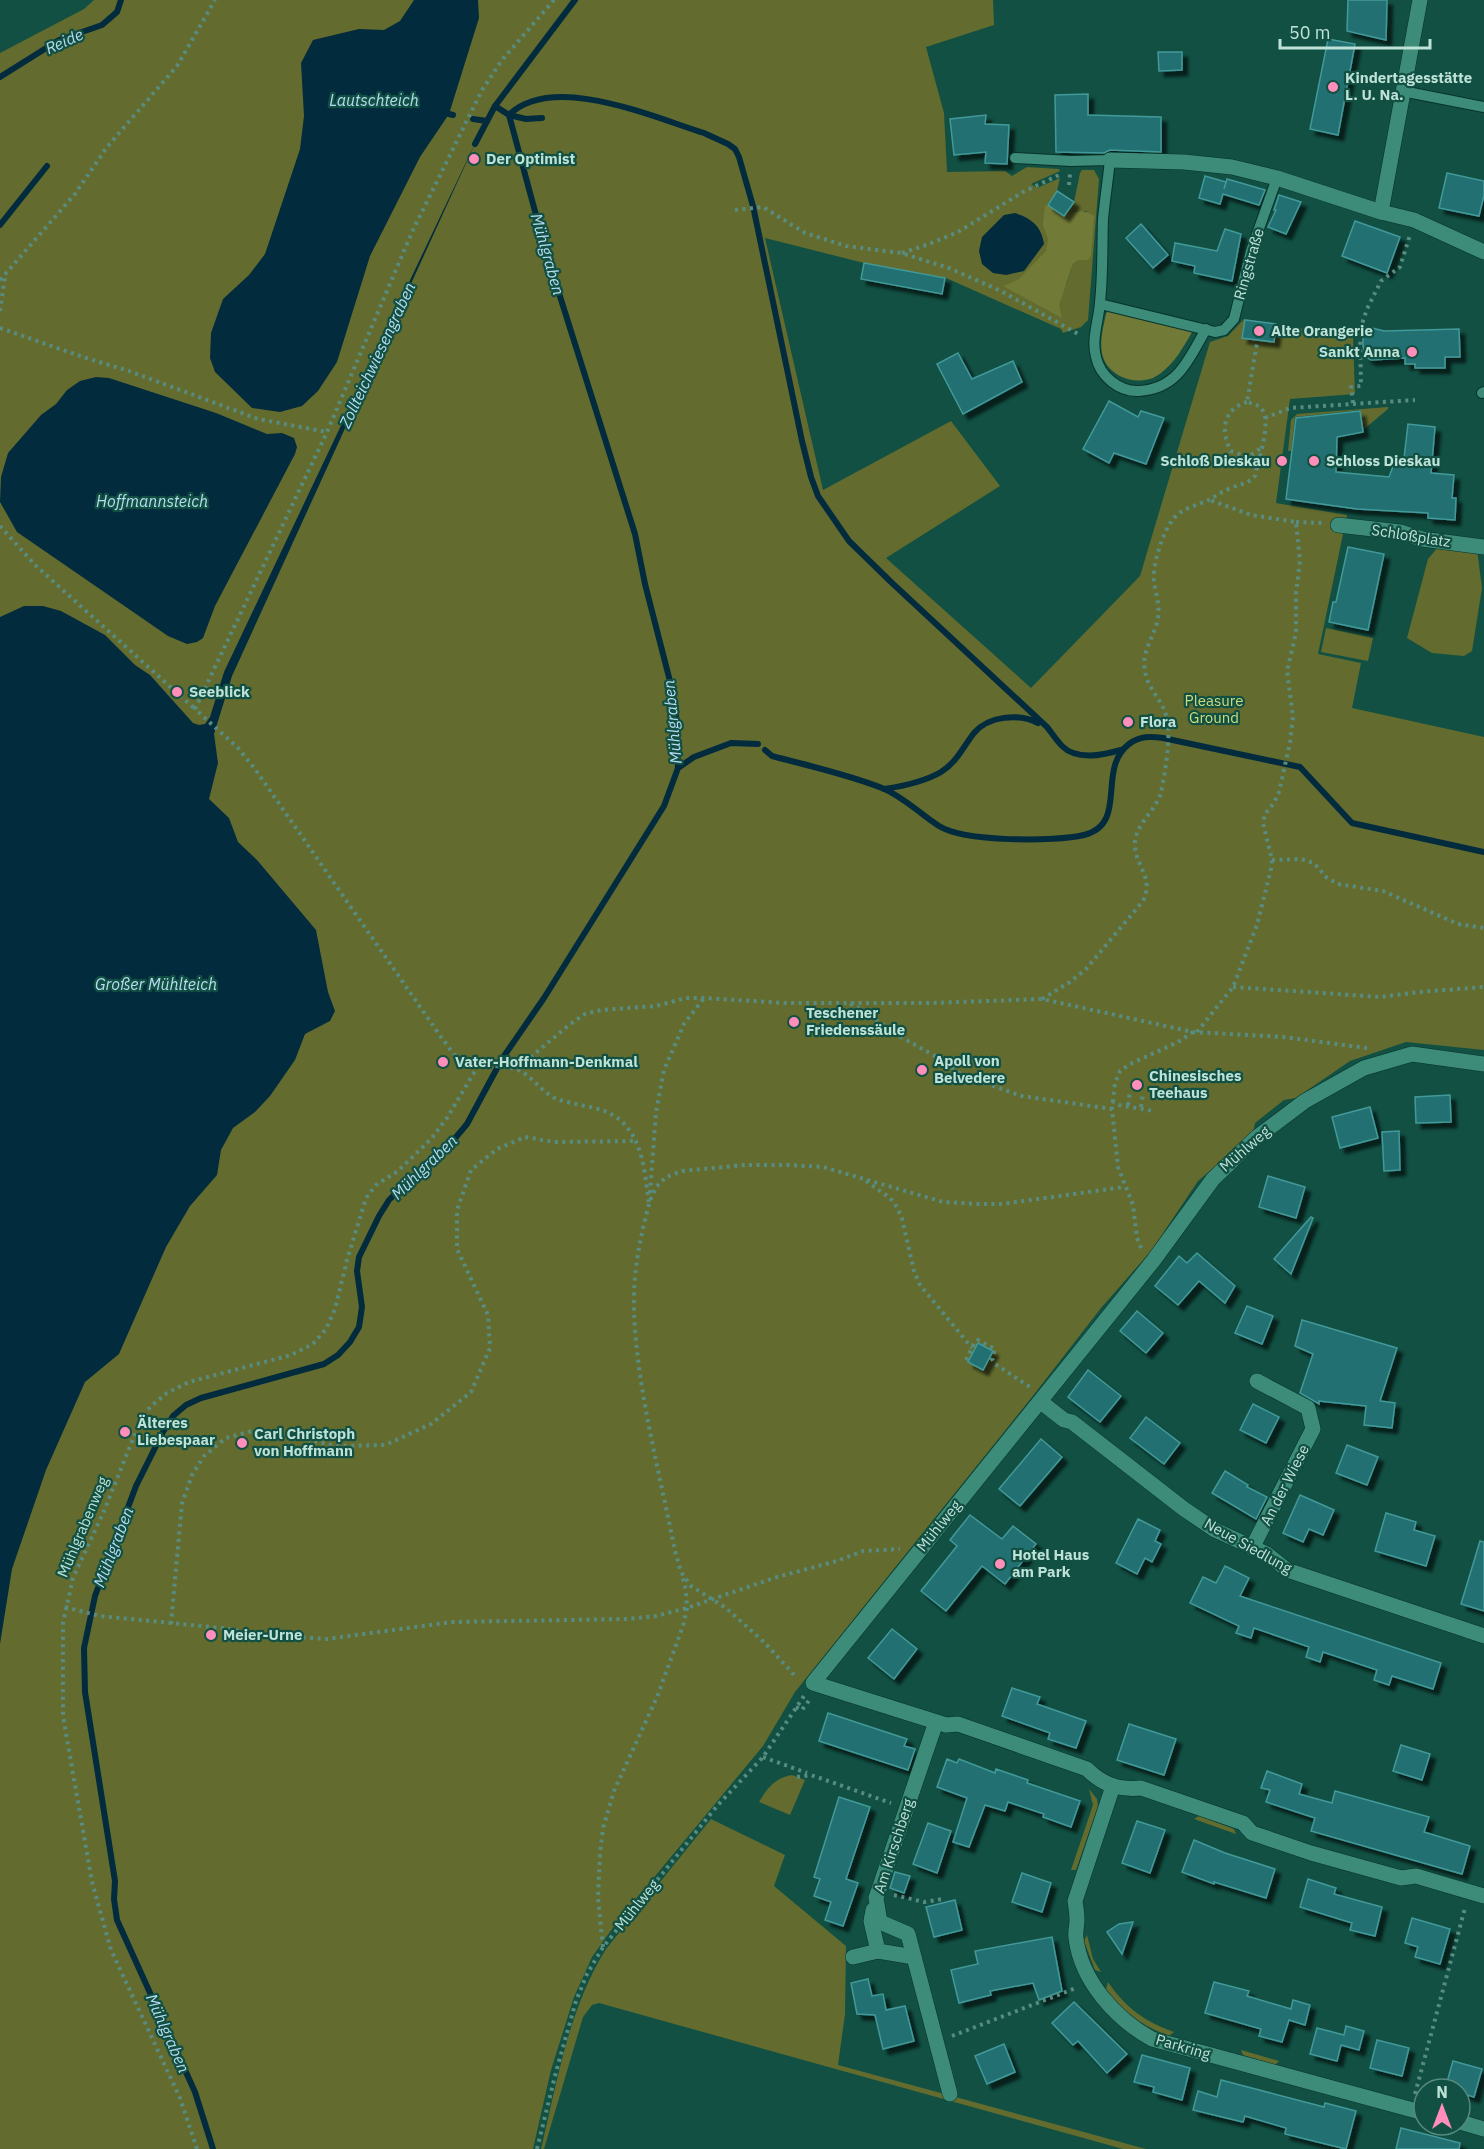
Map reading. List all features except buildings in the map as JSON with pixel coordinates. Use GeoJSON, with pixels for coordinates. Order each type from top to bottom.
{"type":"FeatureCollection","features":[{"type":"Feature","properties":{"kind":"street"},"geometry":{"type":"LineString","coordinates":[[1381,212],[1420,0]]}},
{"type":"Feature","properties":{"kind":"street"},"geometry":{"type":"LineString","coordinates":[[1110,160],[1184,162],[1232,167],[1277,178],[1381,212],[1414,220],[1484,252]]}},
{"type":"Feature","properties":{"kind":"street","name":"Schloßplatz"},"geometry":{"type":"LineString","coordinates":[[1338,525],[1401,532],[1422,538],[1484,547]]}},
{"type":"Feature","properties":{"kind":"street","name":"Mühlweg"},"geometry":{"type":"LineString","coordinates":[[813,1683],[1153,1261],[1212,1179],[1257,1137],[1305,1101],[1364,1068],[1412,1054],[1484,1064]]}},
{"type":"Feature","properties":{"kind":"street","name":"An der Wiese"},"geometry":{"type":"LineString","coordinates":[[1252,1548],[1313,1429],[1308,1408],[1257,1381]]}},
{"type":"Feature","properties":{"kind":"street","name":"Neue Siedlung"},"geometry":{"type":"LineString","coordinates":[[1041,1402],[1064,1420],[1072,1422],[1184,1509],[1215,1530],[1266,1554],[1287,1570],[1484,1636]]}},
{"type":"Feature","properties":{"kind":"street"},"geometry":{"type":"LineString","coordinates":[[813,1683],[946,1725],[958,1724],[1087,1769],[1098,1780],[1113,1786],[1126,1789],[1141,1788],[1243,1823],[1252,1833],[1311,1853],[1401,1878],[1416,1876],[1484,1896]]}},
{"type":"Feature","properties":{"kind":"street","name":"Am Kirschberg"},"geometry":{"type":"LineString","coordinates":[[936,1722],[877,1895],[880,1922],[908,1934],[950,2094]]}},
{"type":"Feature","properties":{"kind":"street","name":"Parkring"},"geometry":{"type":"LineString","coordinates":[[1113,1786],[1075,1901],[1077,1919],[1075,1936],[1082,1963],[1104,1999],[1125,2021],[1152,2039],[1412,2110]]}},
{"type":"Feature","properties":{"kind":"street"},"geometry":{"type":"LineString","coordinates":[[877,1895],[871,1921],[878,1951]]}},
{"type":"Feature","properties":{"kind":"street"},"geometry":{"type":"LineString","coordinates":[[853,1957],[878,1951],[914,1957]]}},
{"type":"Feature","properties":{"kind":"lane"},"geometry":{"type":"LineString","coordinates":[[1402,91],[1484,107]]}},
{"type":"Feature","properties":{"kind":"lane"},"geometry":{"type":"LineString","coordinates":[[1015,158],[1071,161],[1110,160],[1103,218],[1096,357],[1101,370],[1111,382],[1127,391],[1164,386],[1176,378],[1206,329]]}},
{"type":"Feature","properties":{"kind":"lane","name":"Ringstraße"},"geometry":{"type":"LineString","coordinates":[[1100,304],[1215,332],[1224,330],[1234,319],[1251,251],[1277,178]]}},
{"type":"Feature","properties":{"kind":"path"},"geometry":{"type":"LineString","coordinates":[[0,280],[75,194],[107,147],[177,66],[215,0]]}},
{"type":"Feature","properties":{"kind":"path"},"geometry":{"type":"LineString","coordinates":[[195,709],[327,432],[412,232],[482,90],[502,60],[554,0]]}},
{"type":"Feature","properties":{"kind":"path"},"geometry":{"type":"LineString","coordinates":[[901,253],[958,232],[1023,192],[1070,169]]}},
{"type":"Feature","properties":{"kind":"path"},"geometry":{"type":"LineString","coordinates":[[735,210],[763,207],[805,233],[846,246],[901,253],[949,268],[1001,291],[1081,335]]}},
{"type":"Feature","properties":{"kind":"path"},"geometry":{"type":"LineString","coordinates":[[1353,403],[1351,387],[1361,386],[1360,330],[1367,309],[1381,281],[1400,267],[1414,220]]}},
{"type":"Feature","properties":{"kind":"path"},"geometry":{"type":"LineString","coordinates":[[0,311],[5,275]]}},
{"type":"Feature","properties":{"kind":"path"},"geometry":{"type":"LineString","coordinates":[[0,328],[129,371],[258,418],[327,432]]}},
{"type":"Feature","properties":{"kind":"path"},"geometry":{"type":"LineString","coordinates":[[1247,402],[1257,343]]}},
{"type":"Feature","properties":{"kind":"path"},"geometry":{"type":"LineString","coordinates":[[1266,418],[1290,408],[1415,400]]}},
{"type":"Feature","properties":{"kind":"path"},"geometry":{"type":"LineString","coordinates":[[1042,999],[1086,969],[1143,901],[1147,892],[1147,884],[1135,848],[1136,838],[1139,827],[1157,804],[1161,793],[1170,723],[1148,683],[1145,671],[1144,659],[1155,632],[1158,615],[1154,565],[1168,527],[1175,516],[1189,507],[1250,481],[1255,476],[1261,447],[1266,418],[1257,405],[1247,402],[1233,408],[1224,426],[1226,443],[1231,452],[1248,457],[1261,447]]}},
{"type":"Feature","properties":{"kind":"path"},"geometry":{"type":"LineString","coordinates":[[1210,500],[1251,515],[1296,522],[1338,525]]}},
{"type":"Feature","properties":{"kind":"path"},"geometry":{"type":"LineString","coordinates":[[1153,1261],[1141,1248],[1137,1238],[1133,1205],[1118,1167],[1112,1101],[1120,1071],[1195,1032],[1233,987],[1257,925],[1272,860],[1263,823],[1274,803],[1285,770],[1293,717],[1287,671],[1296,633],[1296,593],[1300,561],[1296,522]]}},
{"type":"Feature","properties":{"kind":"path"},"geometry":{"type":"LineString","coordinates":[[0,526],[35,565],[238,748],[458,1058],[480,1066],[511,1068],[522,1072],[543,1091],[556,1098],[607,1112],[623,1122],[636,1141],[642,1158],[649,1203]]}},
{"type":"Feature","properties":{"kind":"path"},"geometry":{"type":"LineString","coordinates":[[1272,860],[1288,858],[1308,861],[1314,863],[1327,878],[1338,884],[1383,891],[1458,924],[1484,928]]}},
{"type":"Feature","properties":{"kind":"path"},"geometry":{"type":"LineString","coordinates":[[1233,987],[1380,998],[1419,992],[1484,987]]}},
{"type":"Feature","properties":{"kind":"path"},"geometry":{"type":"LineString","coordinates":[[511,1068],[526,1061],[568,1025],[585,1014],[601,1010],[656,1006],[686,998],[785,1003],[933,1003],[1042,999],[1195,1032],[1284,1037],[1377,1049]]}},
{"type":"Feature","properties":{"kind":"path"},"geometry":{"type":"LineString","coordinates":[[649,1203],[656,1112],[664,1070],[684,1024],[704,998]]}},
{"type":"Feature","properties":{"kind":"path"},"geometry":{"type":"LineString","coordinates":[[846,1002],[861,1009],[962,1075],[1022,1096],[1112,1109]]}},
{"type":"Feature","properties":{"kind":"path","name":"Mühlgrabenweg"},"geometry":{"type":"LineString","coordinates":[[197,2149],[180,2098],[111,1950],[92,1882],[63,1716],[63,1623],[72,1578],[104,1511],[139,1424],[150,1407],[167,1393],[189,1382],[291,1355],[313,1344],[326,1329],[335,1309],[346,1260],[366,1198],[376,1185],[398,1171],[431,1139],[480,1066]]}},
{"type":"Feature","properties":{"kind":"path"},"geometry":{"type":"LineString","coordinates":[[1128,1106],[1130,1092]]}},
{"type":"Feature","properties":{"kind":"path"},"geometry":{"type":"LineString","coordinates":[[1141,1107],[1143,1094]]}},
{"type":"Feature","properties":{"kind":"path"},"geometry":{"type":"LineString","coordinates":[[1112,1101],[1119,1105],[1141,1107],[1153,1111]]}},
{"type":"Feature","properties":{"kind":"path"},"geometry":{"type":"LineString","coordinates":[[171,1624],[182,1503],[192,1475],[204,1456],[226,1438],[252,1431],[270,1431],[336,1446],[384,1445],[431,1424],[471,1392],[490,1348],[488,1315],[458,1249],[458,1210],[471,1170],[497,1149],[525,1137],[554,1142],[636,1141]]}},
{"type":"Feature","properties":{"kind":"path"},"geometry":{"type":"LineString","coordinates":[[603,1947],[598,1898],[603,1828],[627,1759],[657,1697],[683,1626],[687,1608],[686,1591],[675,1551],[646,1407],[637,1349],[634,1306],[636,1266],[639,1241],[649,1203],[656,1187],[666,1177],[682,1171],[745,1165],[789,1165],[823,1167],[943,1202],[1002,1204],[1124,1187]]}},
{"type":"Feature","properties":{"kind":"path"},"geometry":{"type":"LineString","coordinates":[[863,1179],[890,1198],[897,1207],[920,1285],[972,1348]]}},
{"type":"Feature","properties":{"kind":"path"},"geometry":{"type":"LineString","coordinates":[[966,1360],[978,1340],[995,1349],[992,1359],[995,1364],[1035,1390],[1041,1402]]}},
{"type":"Feature","properties":{"kind":"path"},"geometry":{"type":"LineString","coordinates":[[65,1607],[100,1616],[327,1640],[452,1622],[626,1619],[656,1616],[863,1551],[875,1549],[918,1551]]}},
{"type":"Feature","properties":{"kind":"path"},"geometry":{"type":"LineString","coordinates":[[681,1572],[691,1586],[726,1608],[756,1635],[804,1685],[813,1683]]}},
{"type":"Feature","properties":{"kind":"path","name":"Mühlweg"},"geometry":{"type":"LineString","coordinates":[[537,2149],[576,2001],[587,1974],[603,1947],[717,1806],[763,1757],[813,1683]]}},
{"type":"Feature","properties":{"kind":"path"},"geometry":{"type":"LineString","coordinates":[[763,1757],[906,1808]]}},
{"type":"Feature","properties":{"kind":"path"},"geometry":{"type":"LineString","coordinates":[[797,1777],[811,1775]]}},
{"type":"Feature","properties":{"kind":"path"},"geometry":{"type":"LineString","coordinates":[[877,1895],[924,1902],[943,1899]]}},
{"type":"Feature","properties":{"kind":"path"},"geometry":{"type":"LineString","coordinates":[[1420,2077],[1465,1907]]}},
{"type":"Feature","properties":{"kind":"path"},"geometry":{"type":"LineString","coordinates":[[937,2042],[1092,1982]]}},
{"type":"Feature","properties":{"kind":"path"},"geometry":{"type":"LineString","coordinates":[[1404,2091],[1412,2093]]}},
{"type":"Feature","properties":{"kind":"green space","name":"Pleasure Ground"},"geometry":{"type":"Polygon","coordinates":[[[94,0],[993,0],[994,25],[926,47],[944,113],[947,172],[1005,171],[1012,176],[1027,167],[1059,169],[1060,171],[1031,184],[1037,188],[1060,178],[1057,191],[1047,205],[1066,285],[1073,264],[1079,260],[1087,211],[1077,211],[1064,216],[1074,202],[1080,173],[1082,170],[1094,170],[1099,179],[1088,320],[1081,327],[1063,333],[1061,329],[946,278],[864,263],[765,238],[823,490],[951,421],[1000,486],[886,558],[1031,688],[1140,576],[1210,342],[1228,336],[1244,319],[1353,337],[1355,394],[1290,399],[1276,503],[1347,515],[1318,654],[1361,663],[1352,708],[1484,737],[1484,1050],[1406,1042],[1350,1061],[1296,1098],[1284,1100],[1255,1123],[1253,1134],[1198,1181],[1151,1251],[1101,1308],[795,1692],[763,1746],[617,1922],[592,1957],[574,1997],[551,2070],[533,2149],[0,2149],[0,53],[84,9],[94,0]]]}},
{"type":"Feature","properties":{"kind":"green space"},"geometry":{"type":"Polygon","coordinates":[[[1048,205],[1064,216],[1079,211],[1094,216],[1091,256],[1088,260],[1079,260],[1073,264],[1059,305],[1062,318],[1003,286],[1018,280],[1046,251],[1048,239],[1043,225],[1045,206],[1048,205]]]}},
{"type":"Feature","properties":{"kind":"green space"},"geometry":{"type":"Polygon","coordinates":[[[1108,310],[1192,332],[1175,359],[1161,373],[1146,380],[1130,380],[1115,373],[1102,355],[1102,337],[1108,310]]]}},
{"type":"Feature","properties":{"kind":"green space"},"geometry":{"type":"Polygon","coordinates":[[[1388,407],[1363,430],[1360,410],[1295,417],[1291,451],[1288,451],[1291,420],[1297,414],[1388,407]]]}},
{"type":"Feature","properties":{"kind":"green space"},"geometry":{"type":"Polygon","coordinates":[[[1440,545],[1477,549],[1482,588],[1472,651],[1464,656],[1432,653],[1407,638],[1428,559],[1440,545]]]}},
{"type":"Feature","properties":{"kind":"green space"},"geometry":{"type":"Polygon","coordinates":[[[1326,628],[1373,638],[1368,661],[1321,652],[1326,628]]]}},
{"type":"Feature","properties":{"kind":"green space"},"geometry":{"type":"Polygon","coordinates":[[[792,1775],[805,1780],[790,1815],[759,1802],[772,1784],[792,1775]]]}},
{"type":"Feature","properties":{"kind":"green space"},"geometry":{"type":"Polygon","coordinates":[[[1089,1789],[1097,1799],[1098,1806],[1076,1870],[1071,1870],[1093,1805],[1089,1789]]]}},
{"type":"Feature","properties":{"kind":"green space"},"geometry":{"type":"Polygon","coordinates":[[[1199,1816],[1234,1829],[1236,1834],[1194,1819],[1199,1816]]]}},
{"type":"Feature","properties":{"kind":"green space"},"geometry":{"type":"Polygon","coordinates":[[[711,1819],[785,1855],[774,1886],[846,1946],[845,2014],[838,2065],[1146,2149],[1123,2149],[599,2003],[592,2005],[583,2017],[544,2149],[541,2149],[573,2021],[593,1972],[606,1949],[711,1819]]]}},
{"type":"Feature","properties":{"kind":"green space"},"geometry":{"type":"Polygon","coordinates":[[[1087,1935],[1093,1959],[1101,1972],[1095,1970],[1084,1941],[1087,1935]]]}},
{"type":"Feature","properties":{"kind":"green space"},"geometry":{"type":"Polygon","coordinates":[[[1108,1982],[1136,2013],[1174,2032],[1169,2036],[1150,2028],[1134,2017],[1119,2005],[1106,1989],[1108,1982]]]}},
{"type":"Feature","properties":{"kind":"green space"},"geometry":{"type":"Polygon","coordinates":[[[1241,2050],[1279,2061],[1275,2065],[1243,2055],[1241,2050]]]}},
{"type":"Feature","properties":{"kind":"water","name":"Lautschteich"},"geometry":{"type":"Polygon","coordinates":[[[414,0],[478,0],[479,18],[449,114],[420,157],[370,256],[337,362],[318,391],[302,406],[280,412],[252,408],[215,372],[210,358],[211,333],[223,299],[249,275],[265,254],[300,149],[304,116],[301,63],[313,40],[359,29],[384,30],[400,21],[414,0]]]}},
{"type":"Feature","properties":{"kind":"water","name":"Großer Mühlteich"},"geometry":{"type":"Polygon","coordinates":[[[478,137],[232,676],[214,734],[218,763],[209,799],[229,818],[238,842],[257,860],[316,930],[328,992],[335,1011],[330,1021],[305,1034],[295,1060],[270,1096],[255,1112],[233,1128],[221,1150],[217,1175],[190,1206],[166,1247],[119,1354],[85,1382],[46,1470],[12,1569],[0,1644],[0,617],[24,606],[43,606],[61,611],[105,635],[135,665],[150,675],[193,723],[205,724],[210,717],[224,672],[478,137]]]}},
{"type":"Feature","properties":{"kind":"water"},"geometry":{"type":"Polygon","coordinates":[[[1015,213],[1035,224],[1041,232],[1044,244],[1024,271],[1006,275],[993,273],[982,264],[979,251],[982,237],[1004,215],[1015,213]]]}},
{"type":"Feature","properties":{"kind":"water","name":"Hoffmannsteich"},"geometry":{"type":"Polygon","coordinates":[[[96,377],[109,378],[216,413],[267,434],[282,433],[294,438],[297,447],[295,454],[215,606],[203,638],[197,642],[187,644],[168,636],[17,532],[0,502],[1,477],[8,453],[41,415],[56,404],[67,390],[80,381],[96,377]]]}},
{"type":"Feature","properties":{"kind":"waterway","name":"Reide"},"geometry":{"type":"LineString","coordinates":[[0,77],[59,40],[102,25],[117,12],[121,0]]}},
{"type":"Feature","properties":{"kind":"waterway","name":"Zollteichwiesengraben"},"geometry":{"type":"LineString","coordinates":[[475,144],[495,106],[575,0]]}},
{"type":"Feature","properties":{"kind":"waterway"},"geometry":{"type":"LineString","coordinates":[[509,115],[528,103],[551,98],[577,98],[605,102],[704,133],[735,149],[753,206],[802,441],[818,496],[849,541],[1047,727],[1062,746],[1075,754],[1090,756],[1121,750]]}},
{"type":"Feature","properties":{"kind":"waterway","name":"Mühlgraben"},"geometry":{"type":"LineString","coordinates":[[213,2149],[195,2092],[117,1920],[114,1899],[115,1881],[85,1692],[84,1648],[95,1596],[136,1486],[173,1416],[186,1405],[201,1398],[324,1364],[338,1355],[350,1342],[359,1327],[362,1307],[357,1271],[359,1257],[379,1216],[389,1200],[441,1155],[467,1124],[502,1059],[544,998],[664,806],[678,768],[676,715],[672,689],[645,584],[635,534],[546,252],[509,115],[495,106]]}},
{"type":"Feature","properties":{"kind":"waterway"},"geometry":{"type":"LineString","coordinates":[[449,114],[453,115]]}},
{"type":"Feature","properties":{"kind":"waterway"},"geometry":{"type":"LineString","coordinates":[[509,115],[526,119],[542,118]]}},
{"type":"Feature","properties":{"kind":"waterway"},"geometry":{"type":"LineString","coordinates":[[473,119],[487,121]]}},
{"type":"Feature","properties":{"kind":"waterway"},"geometry":{"type":"LineString","coordinates":[[0,225],[47,166]]}},
{"type":"Feature","properties":{"kind":"waterway"},"geometry":{"type":"LineString","coordinates":[[884,789],[914,783],[941,772],[956,759],[974,733],[987,723],[1013,717],[1038,723]]}},
{"type":"Feature","properties":{"kind":"waterway"},"geometry":{"type":"LineString","coordinates":[[765,750],[772,756],[842,774],[882,788],[905,801],[939,826],[951,831],[988,838],[1053,839],[1084,835],[1098,829],[1105,820],[1109,808],[1114,767],[1119,755],[1137,739],[1163,738],[1300,767],[1352,823],[1484,852]]}},
{"type":"Feature","properties":{"kind":"waterway"},"geometry":{"type":"LineString","coordinates":[[678,768],[694,757],[731,743],[758,744]]}},
{"type":"Feature","properties":{"kind":"place","name":"Kindertagesstätte L. U. Na."},"geometry":{"type":"Point","coordinates":[1333,87]}},
{"type":"Feature","properties":{"kind":"place","name":"Der Optimist"},"geometry":{"type":"Point","coordinates":[474,159]}},
{"type":"Feature","properties":{"kind":"place","name":"Alte Orangerie"},"geometry":{"type":"Point","coordinates":[1259,331]}},
{"type":"Feature","properties":{"kind":"place","name":"Sankt Anna"},"geometry":{"type":"Point","coordinates":[1412,352]}},
{"type":"Feature","properties":{"kind":"place","name":"Schloß Dieskau"},"geometry":{"type":"Point","coordinates":[1282,461]}},
{"type":"Feature","properties":{"kind":"place","name":"Schloss Dieskau"},"geometry":{"type":"Point","coordinates":[1314,461]}},
{"type":"Feature","properties":{"kind":"place","name":"Seeblick"},"geometry":{"type":"Point","coordinates":[177,692]}},
{"type":"Feature","properties":{"kind":"place","name":"Flora"},"geometry":{"type":"Point","coordinates":[1128,722]}},
{"type":"Feature","properties":{"kind":"place","name":"Teschener Friedenssäule"},"geometry":{"type":"Point","coordinates":[794,1022]}},
{"type":"Feature","properties":{"kind":"place","name":"Vater-Hoffmann-Denkmal"},"geometry":{"type":"Point","coordinates":[443,1062]}},
{"type":"Feature","properties":{"kind":"place","name":"Apoll von Belvedere"},"geometry":{"type":"Point","coordinates":[922,1070]}},
{"type":"Feature","properties":{"kind":"place","name":"Chinesisches Teehaus"},"geometry":{"type":"Point","coordinates":[1137,1085]}},
{"type":"Feature","properties":{"kind":"place","name":"Älteres Liebespaar"},"geometry":{"type":"Point","coordinates":[125,1432]}},
{"type":"Feature","properties":{"kind":"place","name":"Carl Christoph von Hoffmann"},"geometry":{"type":"Point","coordinates":[242,1443]}},
{"type":"Feature","properties":{"kind":"place","name":"Hotel Haus am Park"},"geometry":{"type":"Point","coordinates":[1000,1564]}},
{"type":"Feature","properties":{"kind":"place","name":"Meier-Urne"},"geometry":{"type":"Point","coordinates":[211,1635]}}]}
